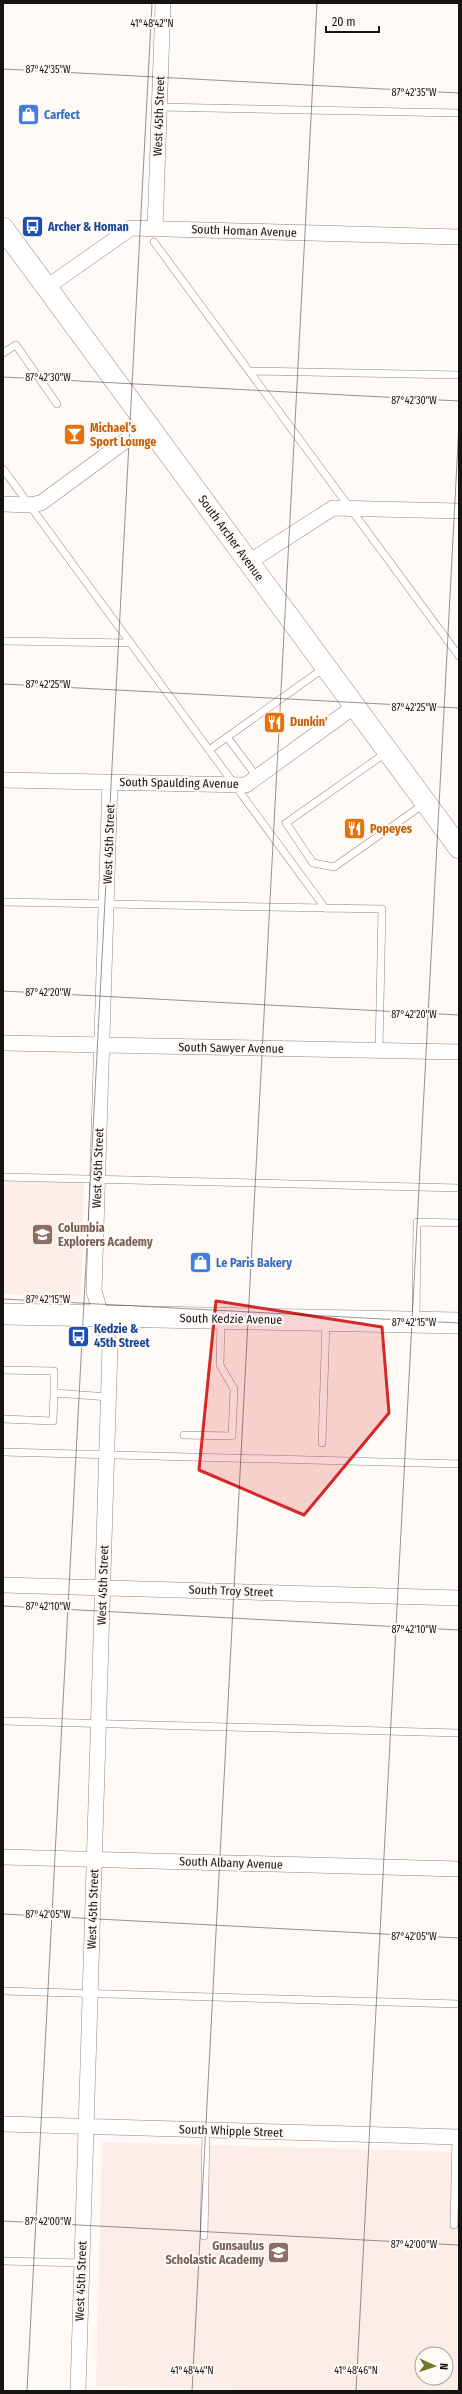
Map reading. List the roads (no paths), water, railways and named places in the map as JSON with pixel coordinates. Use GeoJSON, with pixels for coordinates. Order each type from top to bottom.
{"type":"FeatureCollection","features":[{"type":"Feature","properties":{"kind":"main road","name":"South Archer Avenue"},"geometry":{"type":"LineString","coordinates":[[3,228],[388,752],[457,843]]}},
{"type":"Feature","properties":{"kind":"main road","name":"South Kedzie Avenue"},"geometry":{"type":"LineString","coordinates":[[3,1314],[459,1324]]}},
{"type":"Feature","properties":{"kind":"street","name":"West 45th Street"},"geometry":{"type":"LineString","coordinates":[[154,236],[163,3]]}},
{"type":"Feature","properties":{"kind":"street","name":"South Homan Avenue"},"geometry":{"type":"LineString","coordinates":[[47,287],[131,228],[154,236],[459,238]]}},
{"type":"Feature","properties":{"kind":"street"},"geometry":{"type":"LineString","coordinates":[[3,504],[29,505],[41,503],[147,425]]}},
{"type":"Feature","properties":{"kind":"street"},"geometry":{"type":"LineString","coordinates":[[249,562],[333,508],[459,511]]}},
{"type":"Feature","properties":{"kind":"street","name":"South Spaulding Avenue"},"geometry":{"type":"LineString","coordinates":[[3,780],[246,785],[355,706]]}},
{"type":"Feature","properties":{"kind":"street","name":"West 45th Street"},"geometry":{"type":"LineString","coordinates":[[78,2391],[109,1397],[110,1346],[94,1291],[110,782]]}},
{"type":"Feature","properties":{"kind":"street","name":"South Sawyer Avenue"},"geometry":{"type":"LineString","coordinates":[[3,1043],[459,1052]]}},
{"type":"Feature","properties":{"kind":"street","name":"South Troy Street"},"geometry":{"type":"LineString","coordinates":[[3,1585],[459,1598]]}},
{"type":"Feature","properties":{"kind":"street","name":"South Albany Avenue"},"geometry":{"type":"LineString","coordinates":[[3,1857],[459,1869]]}},
{"type":"Feature","properties":{"kind":"street","name":"South Whipple Street"},"geometry":{"type":"LineString","coordinates":[[3,2124],[457,2137]]}},
{"type":"Feature","properties":{"kind":"lane"},"geometry":{"type":"LineString","coordinates":[[159,107],[459,113]]}},
{"type":"Feature","properties":{"kind":"lane"},"geometry":{"type":"LineString","coordinates":[[154,236],[249,371],[458,654]]}},
{"type":"Feature","properties":{"kind":"lane"},"geometry":{"type":"LineString","coordinates":[[3,353],[16,345],[57,404]]}},
{"type":"Feature","properties":{"kind":"lane"},"geometry":{"type":"LineString","coordinates":[[249,371],[459,375]]}},
{"type":"Feature","properties":{"kind":"lane"},"geometry":{"type":"LineString","coordinates":[[3,470],[324,908]]}},
{"type":"Feature","properties":{"kind":"lane"},"geometry":{"type":"LineString","coordinates":[[3,641],[130,643]]}},
{"type":"Feature","properties":{"kind":"lane"},"geometry":{"type":"LineString","coordinates":[[209,750],[326,667]]}},
{"type":"Feature","properties":{"kind":"lane"},"geometry":{"type":"LineString","coordinates":[[227,737],[257,777]]}},
{"type":"Feature","properties":{"kind":"lane"},"geometry":{"type":"LineString","coordinates":[[388,752],[286,823],[313,863],[334,867],[426,803]]}},
{"type":"Feature","properties":{"kind":"lane"},"geometry":{"type":"LineString","coordinates":[[3,902],[382,909],[379,1050]]}},
{"type":"Feature","properties":{"kind":"lane"},"geometry":{"type":"LineString","coordinates":[[3,1177],[459,1188]]}},
{"type":"Feature","properties":{"kind":"lane"},"geometry":{"type":"LineString","coordinates":[[416,1322],[417,1222],[459,1223]]}},
{"type":"Feature","properties":{"kind":"lane"},"geometry":{"type":"LineString","coordinates":[[184,1435],[232,1436],[234,1389],[220,1365],[221,1319]]}},
{"type":"Feature","properties":{"kind":"lane"},"geometry":{"type":"LineString","coordinates":[[322,1443],[327,1321]]}},
{"type":"Feature","properties":{"kind":"lane"},"geometry":{"type":"LineString","coordinates":[[3,1370],[54,1371],[53,1421],[3,1419]]}},
{"type":"Feature","properties":{"kind":"lane"},"geometry":{"type":"LineString","coordinates":[[54,1393],[109,1397]]}},
{"type":"Feature","properties":{"kind":"lane"},"geometry":{"type":"LineString","coordinates":[[3,1452],[459,1464]]}},
{"type":"Feature","properties":{"kind":"lane"},"geometry":{"type":"LineString","coordinates":[[3,1721],[459,1733]]}},
{"type":"Feature","properties":{"kind":"lane"},"geometry":{"type":"LineString","coordinates":[[3,1991],[459,2004]]}},
{"type":"Feature","properties":{"kind":"lane"},"geometry":{"type":"LineString","coordinates":[[204,2236],[206,2130]]}},
{"type":"Feature","properties":{"kind":"lane"},"geometry":{"type":"LineString","coordinates":[[454,2225],[457,2137]]}},
{"type":"Feature","properties":{"kind":"lane"},"geometry":{"type":"LineString","coordinates":[[3,2261],[82,2263]]}},
{"type":"Feature","properties":{"kind":"place","name":"Carfect"},"geometry":{"type":"Point","coordinates":[28,115]}},
{"type":"Feature","properties":{"kind":"place","name":"Archer & Homan"},"geometry":{"type":"Point","coordinates":[33,227]}},
{"type":"Feature","properties":{"kind":"place","name":"Michael’s Sport Lounge"},"geometry":{"type":"Point","coordinates":[74,435]}},
{"type":"Feature","properties":{"kind":"place","name":"Dunkin'"},"geometry":{"type":"Point","coordinates":[275,722]}},
{"type":"Feature","properties":{"kind":"place","name":"Popeyes"},"geometry":{"type":"Point","coordinates":[355,829]}},
{"type":"Feature","properties":{"kind":"place","name":"Columbia Explorers Academy"},"geometry":{"type":"Point","coordinates":[43,1235]}},
{"type":"Feature","properties":{"kind":"place","name":"Le Paris Bakery"},"geometry":{"type":"Point","coordinates":[201,1263]}},
{"type":"Feature","properties":{"kind":"place","name":"Kedzie & 45th Street"},"geometry":{"type":"Point","coordinates":[78,1336]}},
{"type":"Feature","properties":{"kind":"place","name":"Gunsaulus Scholastic Academy"},"geometry":{"type":"Point","coordinates":[279,2253]}}]}
